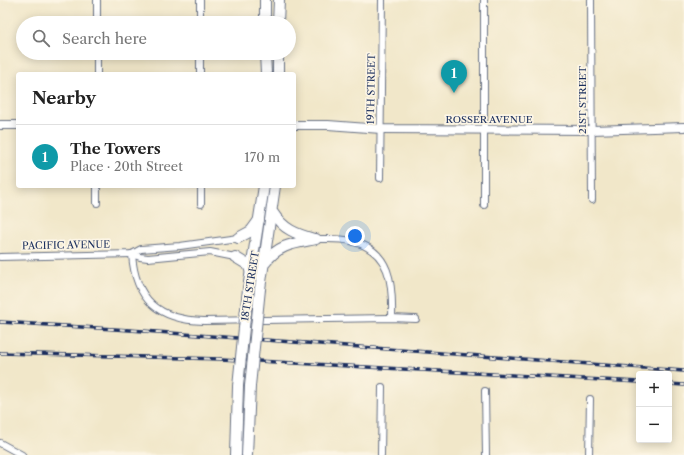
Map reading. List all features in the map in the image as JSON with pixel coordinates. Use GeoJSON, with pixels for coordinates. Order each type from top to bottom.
{"type":"FeatureCollection","features":[{"type":"Feature","properties":{"kind":"main road"},"geometry":{"type":"LineString","coordinates":[[265,0],[265,16]]}},
{"type":"Feature","properties":{"kind":"main road"},"geometry":{"type":"LineString","coordinates":[[278,0],[278,16]]}},
{"type":"Feature","properties":{"kind":"main road"},"geometry":{"type":"LineString","coordinates":[[266,60],[266,72]]}},
{"type":"Feature","properties":{"kind":"main road"},"geometry":{"type":"LineString","coordinates":[[278,60],[278,72]]}},
{"type":"Feature","properties":{"kind":"main road","name":"18TH STREET"},"geometry":{"type":"LineString","coordinates":[[236,455],[238,386],[248,289],[264,188]]}},
{"type":"Feature","properties":{"kind":"main road","name":"18TH STREET"},"geometry":{"type":"LineString","coordinates":[[248,455],[250,386],[260,289],[276,188]]}},
{"type":"Feature","properties":{"kind":"main road"},"geometry":{"type":"LineString","coordinates":[[273,213],[284,227],[298,234],[316,239]]}},
{"type":"Feature","properties":{"kind":"main road"},"geometry":{"type":"LineString","coordinates":[[238,238],[251,231],[260,218]]}},
{"type":"Feature","properties":{"kind":"main road"},"geometry":{"type":"LineString","coordinates":[[265,263],[273,252],[284,246],[316,239]]}},
{"type":"Feature","properties":{"kind":"main road"},"geometry":{"type":"LineString","coordinates":[[235,256],[248,265],[251,272]]}},
{"type":"Feature","properties":{"kind":"street"},"geometry":{"type":"LineString","coordinates":[[97,0],[97,16]]}},
{"type":"Feature","properties":{"kind":"street"},"geometry":{"type":"LineString","coordinates":[[200,0],[200,16]]}},
{"type":"Feature","properties":{"kind":"street","name":"19TH STREET"},"geometry":{"type":"LineString","coordinates":[[380,178],[382,0]]}},
{"type":"Feature","properties":{"kind":"street"},"geometry":{"type":"LineString","coordinates":[[484,0],[484,206]]}},
{"type":"Feature","properties":{"kind":"street","name":"21ST STREET"},"geometry":{"type":"LineString","coordinates":[[591,0],[592,200]]}},
{"type":"Feature","properties":{"kind":"street"},"geometry":{"type":"LineString","coordinates":[[97,60],[97,72]]}},
{"type":"Feature","properties":{"kind":"street"},"geometry":{"type":"LineString","coordinates":[[200,60],[200,72]]}},
{"type":"Feature","properties":{"kind":"street"},"geometry":{"type":"LineString","coordinates":[[0,125],[16,125]]}},
{"type":"Feature","properties":{"kind":"street","name":"ROSSER AVENUE"},"geometry":{"type":"LineString","coordinates":[[296,125],[328,125],[380,129],[592,130],[684,127]]}},
{"type":"Feature","properties":{"kind":"street"},"geometry":{"type":"LineString","coordinates":[[97,188],[97,204]]}},
{"type":"Feature","properties":{"kind":"street"},"geometry":{"type":"LineString","coordinates":[[201,188],[201,204]]}},
{"type":"Feature","properties":{"kind":"street","name":"PACIFIC AVENUE"},"geometry":{"type":"LineString","coordinates":[[132,254],[141,249],[180,246],[238,238]]}},
{"type":"Feature","properties":{"kind":"street"},"geometry":{"type":"LineString","coordinates":[[316,239],[350,241],[370,249],[377,255],[388,272],[391,281],[392,318]]}},
{"type":"Feature","properties":{"kind":"street","name":"PACIFIC AVENUE"},"geometry":{"type":"LineString","coordinates":[[0,257],[132,254],[148,258],[210,252],[235,256]]}},
{"type":"Feature","properties":{"kind":"street"},"geometry":{"type":"LineString","coordinates":[[132,254],[135,275],[143,293],[155,308],[175,317],[204,321],[392,318],[416,319]]}},
{"type":"Feature","properties":{"kind":"street"},"geometry":{"type":"LineString","coordinates":[[381,455],[382,387]]}},
{"type":"Feature","properties":{"kind":"street"},"geometry":{"type":"LineString","coordinates":[[485,391],[486,455]]}},
{"type":"Feature","properties":{"kind":"street"},"geometry":{"type":"LineString","coordinates":[[589,455],[590,398]]}},
{"type":"Feature","properties":{"kind":"street"},"geometry":{"type":"LineString","coordinates":[[0,443],[22,455]]}},
{"type":"Feature","properties":{"kind":"railway"},"geometry":{"type":"LineString","coordinates":[[0,322],[130,330],[684,371]]}},
{"type":"Feature","properties":{"kind":"railway"},"geometry":{"type":"LineString","coordinates":[[0,353],[221,359],[636,382]]}},
{"type":"Feature","properties":{"kind":"railway"},"geometry":{"type":"LineString","coordinates":[[672,384],[684,385]]}},
{"type":"Feature","properties":{"kind":"place","name":"The Towers"},"geometry":{"type":"Point","coordinates":[454,93]}}]}
